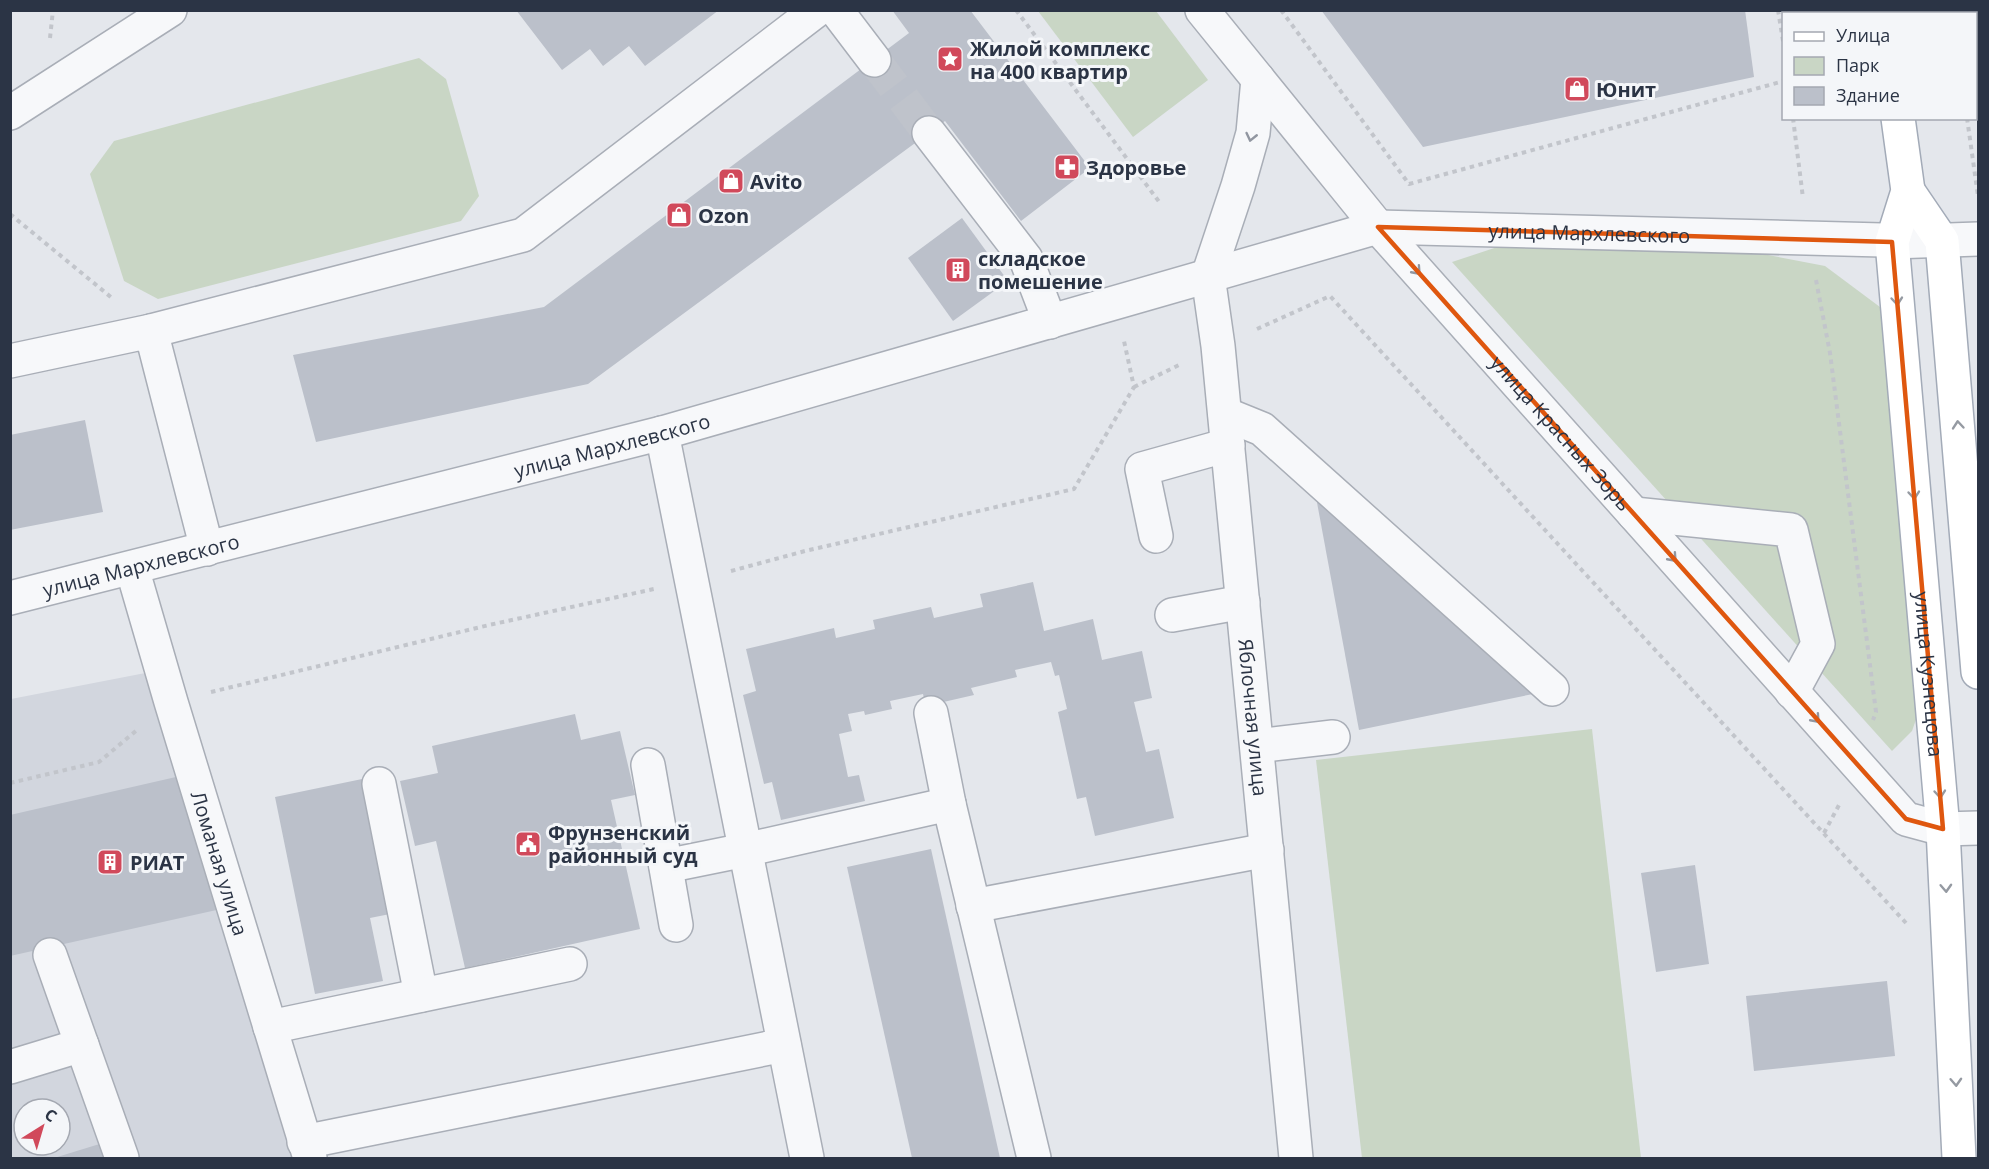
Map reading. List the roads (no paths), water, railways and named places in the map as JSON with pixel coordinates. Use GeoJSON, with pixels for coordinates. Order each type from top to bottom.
{"type":"FeatureCollection","features":[{"type":"Feature","properties":{"kind":"main road","name":"улица Кузнецова"},"geometry":{"type":"LineString","coordinates":[[1898,120],[1908,191],[1892,242],[1943,829],[1959,1158]]}},
{"type":"Feature","properties":{"kind":"main road","name":"улица Кузнецова"},"geometry":{"type":"LineString","coordinates":[[1908,191],[1942,241],[1978,672]]}},
{"type":"Feature","properties":{"kind":"street"},"geometry":{"type":"LineString","coordinates":[[10,113],[170,10]]}},
{"type":"Feature","properties":{"kind":"street"},"geometry":{"type":"LineString","coordinates":[[10,361],[151,331],[523,235],[817,10]]}},
{"type":"Feature","properties":{"kind":"street"},"geometry":{"type":"LineString","coordinates":[[836,10],[874,60]]}},
{"type":"Feature","properties":{"kind":"street","name":"улица Красных Зорь"},"geometry":{"type":"LineString","coordinates":[[1202,10],[1378,227],[1906,819],[1943,829],[1978,828]]}},
{"type":"Feature","properties":{"kind":"street"},"geometry":{"type":"LineString","coordinates":[[1208,276],[1253,133],[1258,79]]}},
{"type":"Feature","properties":{"kind":"street"},"geometry":{"type":"LineString","coordinates":[[929,133],[1026,259],[1050,322]]}},
{"type":"Feature","properties":{"kind":"street","name":"улица Мархлевского"},"geometry":{"type":"LineString","coordinates":[[10,598],[662,433],[1378,227],[1892,242],[1978,239]]}},
{"type":"Feature","properties":{"kind":"street","name":"Яблочная улица"},"geometry":{"type":"LineString","coordinates":[[1208,276],[1218,346],[1296,1158]]}},
{"type":"Feature","properties":{"kind":"street"},"geometry":{"type":"LineString","coordinates":[[151,331],[207,549]]}},
{"type":"Feature","properties":{"kind":"street"},"geometry":{"type":"LineString","coordinates":[[1156,536],[1142,469],[1226,430],[1262,429],[1552,689]]}},
{"type":"Feature","properties":{"kind":"street"},"geometry":{"type":"LineString","coordinates":[[662,433],[807,1158]]}},
{"type":"Feature","properties":{"kind":"street"},"geometry":{"type":"LineString","coordinates":[[1634,514],[1791,530],[1818,644],[1792,692]]}},
{"type":"Feature","properties":{"kind":"street","name":"Ломаная улица"},"geometry":{"type":"LineString","coordinates":[[132,568],[307,1150]]}},
{"type":"Feature","properties":{"kind":"street"},"geometry":{"type":"LineString","coordinates":[[1172,615],[1243,602]]}},
{"type":"Feature","properties":{"kind":"street"},"geometry":{"type":"LineString","coordinates":[[931,713],[949,804],[1034,1158]]}},
{"type":"Feature","properties":{"kind":"street"},"geometry":{"type":"LineString","coordinates":[[1257,746],[1333,737]]}},
{"type":"Feature","properties":{"kind":"street"},"geometry":{"type":"LineString","coordinates":[[648,765],[676,925]]}},
{"type":"Feature","properties":{"kind":"street"},"geometry":{"type":"LineString","coordinates":[[379,784],[421,995]]}},
{"type":"Feature","properties":{"kind":"street"},"geometry":{"type":"LineString","coordinates":[[666,866],[949,804]]}},
{"type":"Feature","properties":{"kind":"street"},"geometry":{"type":"LineString","coordinates":[[973,906],[1268,850]]}},
{"type":"Feature","properties":{"kind":"street"},"geometry":{"type":"LineString","coordinates":[[50,955],[122,1158]]}},
{"type":"Feature","properties":{"kind":"street"},"geometry":{"type":"LineString","coordinates":[[270,1027],[570,964]]}},
{"type":"Feature","properties":{"kind":"street"},"geometry":{"type":"LineString","coordinates":[[10,1067],[82,1045]]}},
{"type":"Feature","properties":{"kind":"street"},"geometry":{"type":"LineString","coordinates":[[307,1150],[784,1045]]}},
{"type":"Feature","properties":{"kind":"tunnel"},"geometry":{"type":"LineString","coordinates":[[874,60],[929,133]]}},
{"type":"Feature","properties":{"kind":"place","name":"Жилой комплекс на 400 квартир"},"geometry":{"type":"Point","coordinates":[950,59]}},
{"type":"Feature","properties":{"kind":"place","name":"Юнит"},"geometry":{"type":"Point","coordinates":[1577,89]}},
{"type":"Feature","properties":{"kind":"place","name":"Здоровье"},"geometry":{"type":"Point","coordinates":[1067,167]}},
{"type":"Feature","properties":{"kind":"place","name":"Avito"},"geometry":{"type":"Point","coordinates":[731,181]}},
{"type":"Feature","properties":{"kind":"place","name":"Ozon"},"geometry":{"type":"Point","coordinates":[679,215]}},
{"type":"Feature","properties":{"kind":"place","name":"складское помешение"},"geometry":{"type":"Point","coordinates":[958,270]}},
{"type":"Feature","properties":{"kind":"place","name":"Фрунзенский районный суд"},"geometry":{"type":"Point","coordinates":[528,844]}},
{"type":"Feature","properties":{"kind":"place","name":"РИАТ"},"geometry":{"type":"Point","coordinates":[110,862]}}]}
